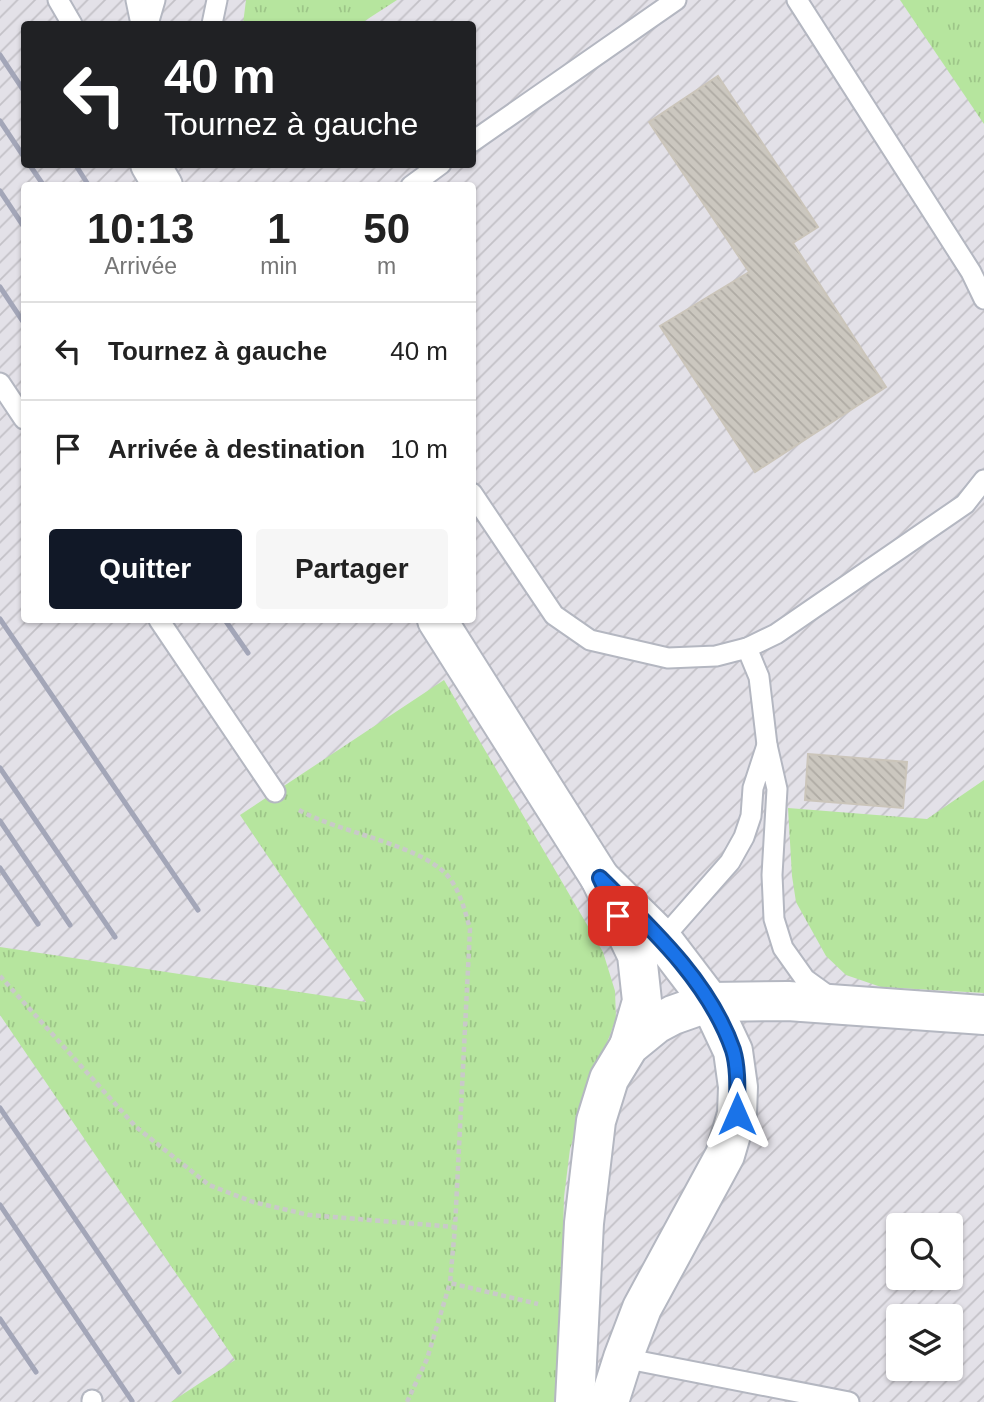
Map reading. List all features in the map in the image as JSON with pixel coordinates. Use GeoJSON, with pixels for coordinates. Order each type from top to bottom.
{"type":"FeatureCollection","features":[{"type":"Feature","properties":{"kind":"street"},"geometry":{"type":"LineString","coordinates":[[439,623],[600,878],[637,955],[642,1001],[629,1046],[609,1079],[597,1121],[584,1223],[575,1402]]}},
{"type":"Feature","properties":{"kind":"street"},"geometry":{"type":"LineString","coordinates":[[600,878],[662,939],[710,1002],[733,1051],[738,1087],[737,1114],[725,1155],[642,1308],[610,1402]]}},
{"type":"Feature","properties":{"kind":"street"},"geometry":{"type":"LineString","coordinates":[[629,1046],[664,1019],[710,1002],[788,1001],[984,1015]]}},
{"type":"Feature","properties":{"kind":"lane"},"geometry":{"type":"LineString","coordinates":[[58,0],[70,21]]}},
{"type":"Feature","properties":{"kind":"lane"},"geometry":{"type":"LineString","coordinates":[[136,0],[140,21]]}},
{"type":"Feature","properties":{"kind":"lane"},"geometry":{"type":"LineString","coordinates":[[149,21],[155,0]]}},
{"type":"Feature","properties":{"kind":"lane"},"geometry":{"type":"LineString","coordinates":[[213,21],[217,0]]}},
{"type":"Feature","properties":{"kind":"lane"},"geometry":{"type":"LineString","coordinates":[[476,139],[676,0]]}},
{"type":"Feature","properties":{"kind":"lane"},"geometry":{"type":"LineString","coordinates":[[797,0],[971,272],[984,299]]}},
{"type":"Feature","properties":{"kind":"lane"},"geometry":{"type":"LineString","coordinates":[[416,182],[436,168]]}},
{"type":"Feature","properties":{"kind":"lane"},"geometry":{"type":"LineString","coordinates":[[0,383],[21,414]]}},
{"type":"Feature","properties":{"kind":"lane"},"geometry":{"type":"LineString","coordinates":[[476,500],[554,615],[590,640],[668,659],[716,656],[747,648],[776,634],[965,504],[984,480]]}},
{"type":"Feature","properties":{"kind":"lane"},"geometry":{"type":"LineString","coordinates":[[161,623],[275,792]]}},
{"type":"Feature","properties":{"kind":"lane"},"geometry":{"type":"LineString","coordinates":[[747,648],[759,677],[767,745],[777,789],[772,875],[774,919],[783,948],[805,979],[840,1004]]}},
{"type":"Feature","properties":{"kind":"lane"},"geometry":{"type":"LineString","coordinates":[[639,972],[650,952],[730,862],[744,837],[751,816],[753,788],[767,745]]}},
{"type":"Feature","properties":{"kind":"lane"},"geometry":{"type":"LineString","coordinates":[[623,1358],[849,1402]]}},
{"type":"Feature","properties":{"kind":"path"},"geometry":{"type":"LineString","coordinates":[[275,792],[318,821],[424,857],[448,876],[463,904],[470,929],[450,1283],[427,1359],[407,1402]]}},
{"type":"Feature","properties":{"kind":"path"},"geometry":{"type":"LineString","coordinates":[[0,976],[136,1127],[209,1185],[253,1202],[309,1215],[455,1227]]}},
{"type":"Feature","properties":{"kind":"path"},"geometry":{"type":"LineString","coordinates":[[450,1283],[580,1315]]}},
{"type":"Feature","properties":{"kind":"shaded area"},"geometry":{"type":"Polygon","coordinates":[[[0,0],[984,0],[984,1402],[0,1402],[0,0]]]}},
{"type":"Feature","properties":{"kind":"green space"},"geometry":{"type":"Polygon","coordinates":[[[246,0],[397,0],[365,21],[243,21],[246,0]]]}},
{"type":"Feature","properties":{"kind":"green space"},"geometry":{"type":"Polygon","coordinates":[[[900,0],[984,0],[984,124],[900,0]]]}},
{"type":"Feature","properties":{"kind":"green space"},"geometry":{"type":"Polygon","coordinates":[[[444,680],[603,952],[615,991],[616,1019],[586,1097],[570,1149],[564,1197],[559,1381],[555,1402],[171,1402],[235,1360],[0,1015],[0,947],[366,1002],[240,815],[444,680]]]}},
{"type":"Feature","properties":{"kind":"green space"},"geometry":{"type":"Polygon","coordinates":[[[984,780],[984,993],[881,987],[846,975],[826,956],[796,902],[788,808],[927,819],[984,780]]]}},
{"type":"Feature","properties":{"kind":"building"},"geometry":{"type":"Polygon","coordinates":[[[718,76],[818,227],[793,243],[886,387],[755,472],[660,326],[749,272],[649,122],[718,76]]]}},
{"type":"Feature","properties":{"kind":"building"},"geometry":{"type":"Polygon","coordinates":[[[808,754],[907,762],[903,808],[805,800],[808,754]]]}},
{"type":"Feature","properties":{"kind":"railway"},"geometry":{"type":"LineString","coordinates":[[0,55],[21,86]]}},
{"type":"Feature","properties":{"kind":"railway"},"geometry":{"type":"LineString","coordinates":[[0,121],[21,152]]}},
{"type":"Feature","properties":{"kind":"railway"},"geometry":{"type":"LineString","coordinates":[[32,168],[41,182]]}},
{"type":"Feature","properties":{"kind":"railway"},"geometry":{"type":"LineString","coordinates":[[78,168],[86,182]]}},
{"type":"Feature","properties":{"kind":"railway"},"geometry":{"type":"LineString","coordinates":[[0,191],[21,222]]}},
{"type":"Feature","properties":{"kind":"railway"},"geometry":{"type":"LineString","coordinates":[[0,287],[21,318]]}},
{"type":"Feature","properties":{"kind":"railway"},"geometry":{"type":"LineString","coordinates":[[0,619],[198,910]]}},
{"type":"Feature","properties":{"kind":"railway"},"geometry":{"type":"LineString","coordinates":[[227,623],[248,653]]}},
{"type":"Feature","properties":{"kind":"railway"},"geometry":{"type":"LineString","coordinates":[[0,768],[115,937]]}},
{"type":"Feature","properties":{"kind":"railway"},"geometry":{"type":"LineString","coordinates":[[0,821],[70,925]]}},
{"type":"Feature","properties":{"kind":"railway"},"geometry":{"type":"LineString","coordinates":[[0,868],[38,924]]}},
{"type":"Feature","properties":{"kind":"railway"},"geometry":{"type":"LineString","coordinates":[[0,1108],[179,1372]]}},
{"type":"Feature","properties":{"kind":"railway"},"geometry":{"type":"LineString","coordinates":[[0,1205],[132,1401]]}},
{"type":"Feature","properties":{"kind":"railway"},"geometry":{"type":"LineString","coordinates":[[0,1319],[36,1372]]}},
{"type":"Feature","properties":{"kind":"route"},"geometry":{"type":"LineString","coordinates":[[618,916],[600,878],[662,939],[710,1002],[733,1051],[738,1087],[737,1114]]}}]}
